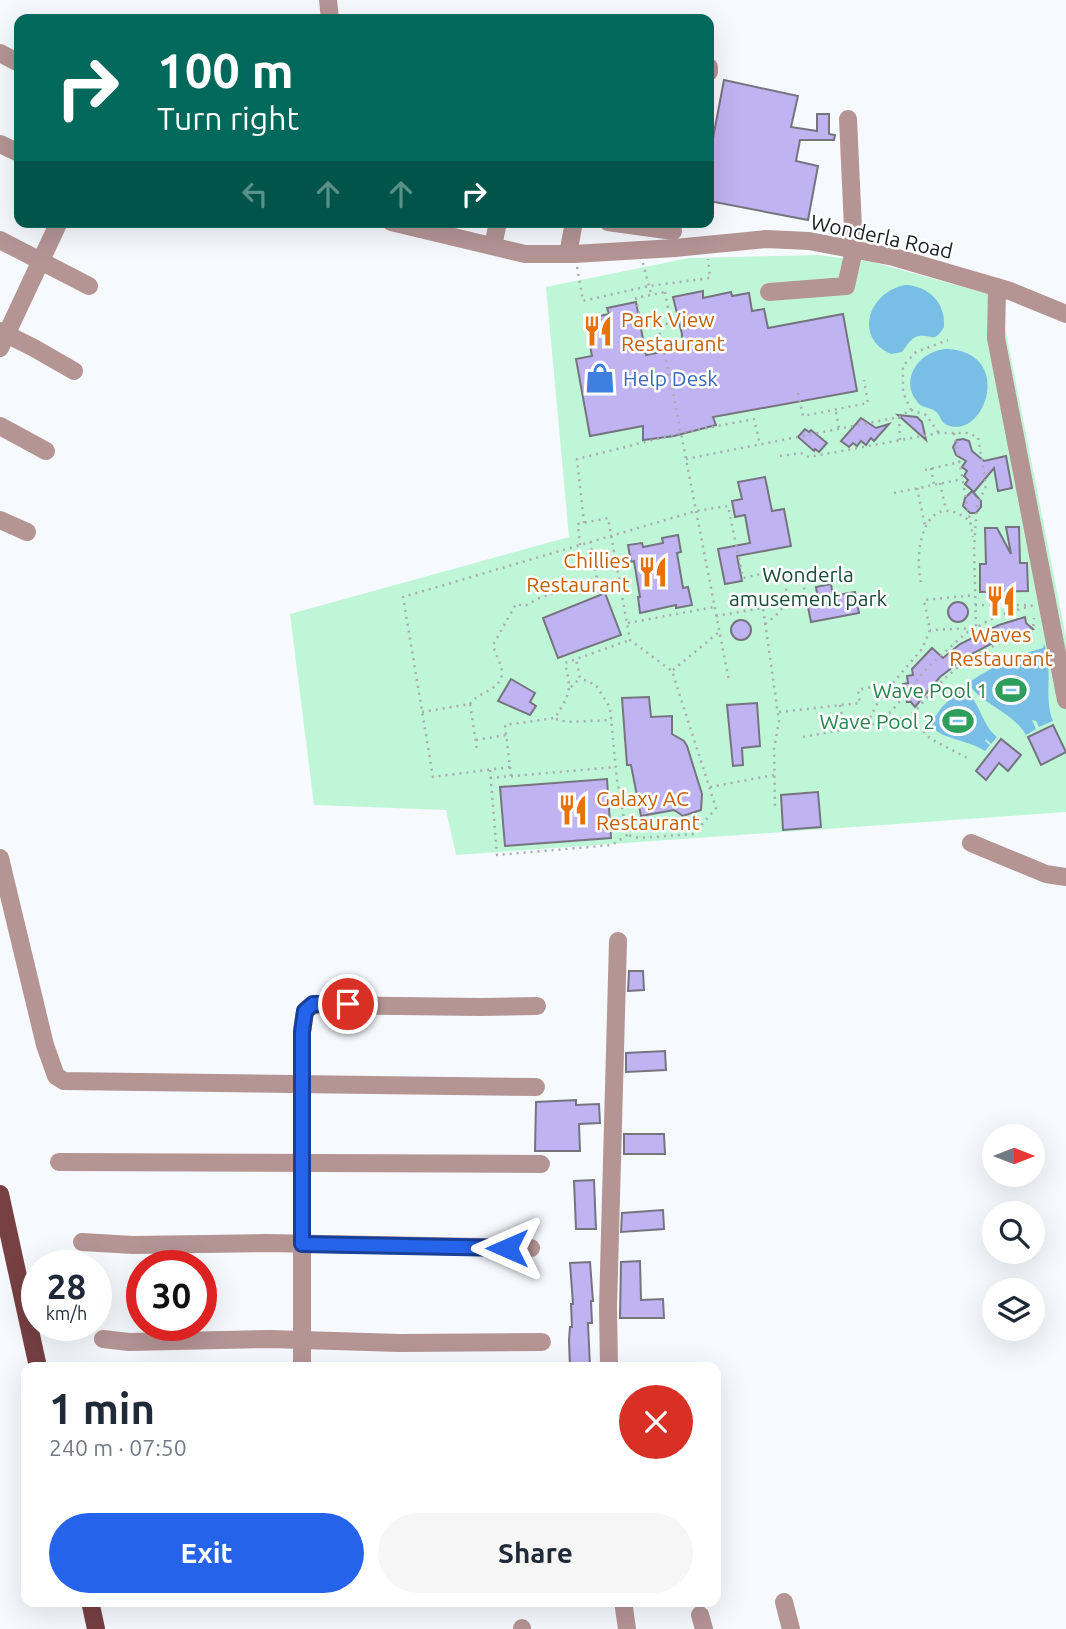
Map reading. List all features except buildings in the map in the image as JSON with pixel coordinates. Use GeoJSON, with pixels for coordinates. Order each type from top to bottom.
{"type":"FeatureCollection","features":[{"type":"Feature","properties":{"kind":"main road"},"geometry":{"type":"LineString","coordinates":[[0,1194],[37,1362]]}},
{"type":"Feature","properties":{"kind":"main road"},"geometry":{"type":"LineString","coordinates":[[91,1607],[96,1629]]}},
{"type":"Feature","properties":{"kind":"street"},"geometry":{"type":"LineString","coordinates":[[769,292],[846,286],[854,250],[848,119]]}},
{"type":"Feature","properties":{"kind":"street"},"geometry":{"type":"LineString","coordinates":[[56,228],[2,338],[34,348],[74,372]]}},
{"type":"Feature","properties":{"kind":"street","name":"Wonderla Road"},"geometry":{"type":"LineString","coordinates":[[416,228],[525,254],[640,250],[673,234],[707,245],[766,239],[809,241],[894,257],[997,287],[1066,314]]}},
{"type":"Feature","properties":{"kind":"street"},"geometry":{"type":"LineString","coordinates":[[493,246],[497,228]]}},
{"type":"Feature","properties":{"kind":"street"},"geometry":{"type":"LineString","coordinates":[[571,254],[573,228]]}},
{"type":"Feature","properties":{"kind":"street"},"geometry":{"type":"LineString","coordinates":[[640,228],[673,234]]}},
{"type":"Feature","properties":{"kind":"street"},"geometry":{"type":"LineString","coordinates":[[0,240],[89,286]]}},
{"type":"Feature","properties":{"kind":"street"},"geometry":{"type":"LineString","coordinates":[[997,287],[996,338],[1066,700]]}},
{"type":"Feature","properties":{"kind":"street"},"geometry":{"type":"LineString","coordinates":[[0,426],[46,451]]}},
{"type":"Feature","properties":{"kind":"street"},"geometry":{"type":"LineString","coordinates":[[0,520],[27,533]]}},
{"type":"Feature","properties":{"kind":"street"},"geometry":{"type":"LineString","coordinates":[[971,843],[1046,874],[1066,877]]}},
{"type":"Feature","properties":{"kind":"street"},"geometry":{"type":"LineString","coordinates":[[0,858],[45,1045],[56,1076],[64,1081],[536,1087]]}},
{"type":"Feature","properties":{"kind":"street"},"geometry":{"type":"LineString","coordinates":[[609,1362],[608,1307],[618,941]]}},
{"type":"Feature","properties":{"kind":"street"},"geometry":{"type":"LineString","coordinates":[[302,1362],[305,1011],[313,1004],[537,1006]]}},
{"type":"Feature","properties":{"kind":"street"},"geometry":{"type":"LineString","coordinates":[[59,1161],[541,1164]]}},
{"type":"Feature","properties":{"kind":"street"},"geometry":{"type":"LineString","coordinates":[[82,1242],[133,1245],[302,1244],[531,1248]]}},
{"type":"Feature","properties":{"kind":"street"},"geometry":{"type":"LineString","coordinates":[[112,1340],[542,1342]]}},
{"type":"Feature","properties":{"kind":"street"},"geometry":{"type":"LineString","coordinates":[[784,1602],[791,1629]]}},
{"type":"Feature","properties":{"kind":"street"},"geometry":{"type":"LineString","coordinates":[[624,1607],[627,1629]]}},
{"type":"Feature","properties":{"kind":"path"},"geometry":{"type":"LineString","coordinates":[[571,254],[583,301],[649,286],[710,278],[707,245]]}},
{"type":"Feature","properties":{"kind":"path"},"geometry":{"type":"LineString","coordinates":[[640,250],[651,295]]}},
{"type":"Feature","properties":{"kind":"path"},"geometry":{"type":"LineString","coordinates":[[665,292],[671,323],[642,329],[636,298],[651,295],[665,292]]}},
{"type":"Feature","properties":{"kind":"path"},"geometry":{"type":"LineString","coordinates":[[657,326],[681,433],[729,681]]}},
{"type":"Feature","properties":{"kind":"path"},"geometry":{"type":"LineString","coordinates":[[939,433],[926,415],[911,410],[903,392],[903,366],[916,352],[948,340]]}},
{"type":"Feature","properties":{"kind":"path"},"geometry":{"type":"LineString","coordinates":[[798,393],[803,416],[836,411],[868,403],[864,380]]}},
{"type":"Feature","properties":{"kind":"path"},"geometry":{"type":"LineString","coordinates":[[686,459],[899,417],[911,410]]}},
{"type":"Feature","properties":{"kind":"path"},"geometry":{"type":"LineString","coordinates":[[836,411],[839,429]]}},
{"type":"Feature","properties":{"kind":"path"},"geometry":{"type":"LineString","coordinates":[[899,417],[900,441]]}},
{"type":"Feature","properties":{"kind":"path"},"geometry":{"type":"LineString","coordinates":[[584,523],[578,459],[681,433],[754,419],[760,444]]}},
{"type":"Feature","properties":{"kind":"path"},"geometry":{"type":"LineString","coordinates":[[780,456],[801,453],[809,457],[939,433],[968,433],[978,437],[986,486],[977,505],[976,628]]}},
{"type":"Feature","properties":{"kind":"path"},"geometry":{"type":"LineString","coordinates":[[954,433],[975,543]]}},
{"type":"Feature","properties":{"kind":"path"},"geometry":{"type":"LineString","coordinates":[[925,470],[960,462]]}},
{"type":"Feature","properties":{"kind":"path"},"geometry":{"type":"LineString","coordinates":[[931,468],[934,485]]}},
{"type":"Feature","properties":{"kind":"path"},"geometry":{"type":"LineString","coordinates":[[894,493],[963,479]]}},
{"type":"Feature","properties":{"kind":"path"},"geometry":{"type":"LineString","coordinates":[[940,484],[946,510]]}},
{"type":"Feature","properties":{"kind":"path"},"geometry":{"type":"LineString","coordinates":[[917,488],[926,527]]}},
{"type":"Feature","properties":{"kind":"path"},"geometry":{"type":"LineString","coordinates":[[510,767],[433,777],[403,597],[696,511],[728,506],[743,578],[783,569],[801,579],[806,594]]}},
{"type":"Feature","properties":{"kind":"path"},"geometry":{"type":"LineString","coordinates":[[921,582],[921,539],[930,518],[937,511],[946,510],[960,513],[971,522]]}},
{"type":"Feature","properties":{"kind":"path"},"geometry":{"type":"LineString","coordinates":[[489,768],[497,855],[612,845],[627,835],[639,838],[694,834],[716,808],[672,671],[630,640],[608,518],[578,524],[580,545]]}},
{"type":"Feature","properties":{"kind":"path"},"geometry":{"type":"LineString","coordinates":[[422,712],[470,704],[476,696],[487,692],[500,679],[501,668],[493,645],[516,604],[525,606],[537,599],[597,578],[590,542]]}},
{"type":"Feature","properties":{"kind":"path"},"geometry":{"type":"LineString","coordinates":[[765,624],[782,611],[788,600],[783,569]]}},
{"type":"Feature","properties":{"kind":"path"},"geometry":{"type":"LineString","coordinates":[[867,724],[880,698],[922,649],[930,630],[924,600],[975,595]]}},
{"type":"Feature","properties":{"kind":"path"},"geometry":{"type":"LineString","coordinates":[[867,724],[891,712],[928,667],[965,633],[997,616],[1034,605],[975,605]]}},
{"type":"Feature","properties":{"kind":"path"},"geometry":{"type":"LineString","coordinates":[[627,623],[715,607]]}},
{"type":"Feature","properties":{"kind":"path"},"geometry":{"type":"LineString","coordinates":[[716,616],[763,608],[779,721],[774,749],[775,810]]}},
{"type":"Feature","properties":{"kind":"path"},"geometry":{"type":"LineString","coordinates":[[803,737],[895,721],[916,712],[936,686],[975,655],[1001,641],[1033,631],[1034,618]]}},
{"type":"Feature","properties":{"kind":"path"},"geometry":{"type":"LineString","coordinates":[[930,630],[976,628]]}},
{"type":"Feature","properties":{"kind":"path"},"geometry":{"type":"LineString","coordinates":[[672,671],[719,632]]}},
{"type":"Feature","properties":{"kind":"path"},"geometry":{"type":"LineString","coordinates":[[571,687],[565,663],[630,640]]}},
{"type":"Feature","properties":{"kind":"path"},"geometry":{"type":"LineString","coordinates":[[576,659],[580,678]]}},
{"type":"Feature","properties":{"kind":"path"},"geometry":{"type":"LineString","coordinates":[[555,718],[571,687],[580,678]]}},
{"type":"Feature","properties":{"kind":"path"},"geometry":{"type":"LineString","coordinates":[[580,678],[596,685],[610,708],[627,835]]}},
{"type":"Feature","properties":{"kind":"path"},"geometry":{"type":"LineString","coordinates":[[778,713],[860,703],[858,690],[871,687],[880,698]]}},
{"type":"Feature","properties":{"kind":"path"},"geometry":{"type":"LineString","coordinates":[[470,704],[477,750]]}},
{"type":"Feature","properties":{"kind":"path"},"geometry":{"type":"LineString","coordinates":[[840,705],[844,729]]}},
{"type":"Feature","properties":{"kind":"path"},"geometry":{"type":"LineString","coordinates":[[908,716],[932,739],[971,760]]}},
{"type":"Feature","properties":{"kind":"path"},"geometry":{"type":"LineString","coordinates":[[511,776],[505,725],[555,718],[567,722],[612,720]]}},
{"type":"Feature","properties":{"kind":"path"},"geometry":{"type":"LineString","coordinates":[[476,740],[506,735]]}},
{"type":"Feature","properties":{"kind":"path"},"geometry":{"type":"LineString","coordinates":[[490,778],[616,767]]}},
{"type":"Feature","properties":{"kind":"path"},"geometry":{"type":"LineString","coordinates":[[710,787],[774,775]]}},
{"type":"Feature","properties":{"kind":"green space","name":"Wonderla amusement park"},"geometry":{"type":"Polygon","coordinates":[[[818,255],[873,262],[999,297],[1066,637],[1066,812],[456,855],[446,810],[314,805],[290,614],[569,537],[546,287],[689,258],[818,255]]]}},
{"type":"Feature","properties":{"kind":"water"},"geometry":{"type":"Polygon","coordinates":[[[905,285],[922,289],[934,297],[942,310],[944,327],[935,337],[916,337],[902,352],[891,354],[872,337],[870,316],[882,296],[905,285]]]}},
{"type":"Feature","properties":{"kind":"water"},"geometry":{"type":"Polygon","coordinates":[[[948,349],[969,354],[982,365],[987,380],[987,396],[981,410],[971,421],[959,427],[945,424],[937,412],[918,403],[911,391],[910,382],[916,365],[930,354],[948,349]]]}},
{"type":"Feature","properties":{"kind":"water","name":"Wave Pool 1"},"geometry":{"type":"Polygon","coordinates":[[[1044,644],[1053,721],[1039,727],[1036,721],[1032,720],[1036,729],[1026,735],[1013,720],[981,697],[968,683],[1004,662],[1043,648],[1044,644]]]}},
{"type":"Feature","properties":{"kind":"water","name":"Wave Pool 2"},"geometry":{"type":"Polygon","coordinates":[[[962,688],[973,699],[997,737],[991,744],[986,739],[990,745],[985,751],[942,734],[929,725],[942,707],[962,688]]]}},
{"type":"Feature","properties":{"kind":"place","name":"Park View Restaurant"},"geometry":{"type":"Point","coordinates":[598,331]}},
{"type":"Feature","properties":{"kind":"place","name":"Help Desk"},"geometry":{"type":"Point","coordinates":[600,378]}},
{"type":"Feature","properties":{"kind":"place","name":"Chillies Restaurant"},"geometry":{"type":"Point","coordinates":[653,572]}},
{"type":"Feature","properties":{"kind":"place","name":"Waves Restaurant"},"geometry":{"type":"Point","coordinates":[1001,601]}},
{"type":"Feature","properties":{"kind":"place","name":"Wave Pool 1"},"geometry":{"type":"Point","coordinates":[1011,690]}},
{"type":"Feature","properties":{"kind":"place","name":"Wave Pool 2"},"geometry":{"type":"Point","coordinates":[958,721]}},
{"type":"Feature","properties":{"kind":"place","name":"Galaxy AC Restaurant"},"geometry":{"type":"Point","coordinates":[573,810]}},
{"type":"Feature","properties":{"kind":"route"},"geometry":{"type":"LineString","coordinates":[[348,1004],[313,1004],[305,1011],[302,1032],[302,1244],[507,1248]]}}]}
